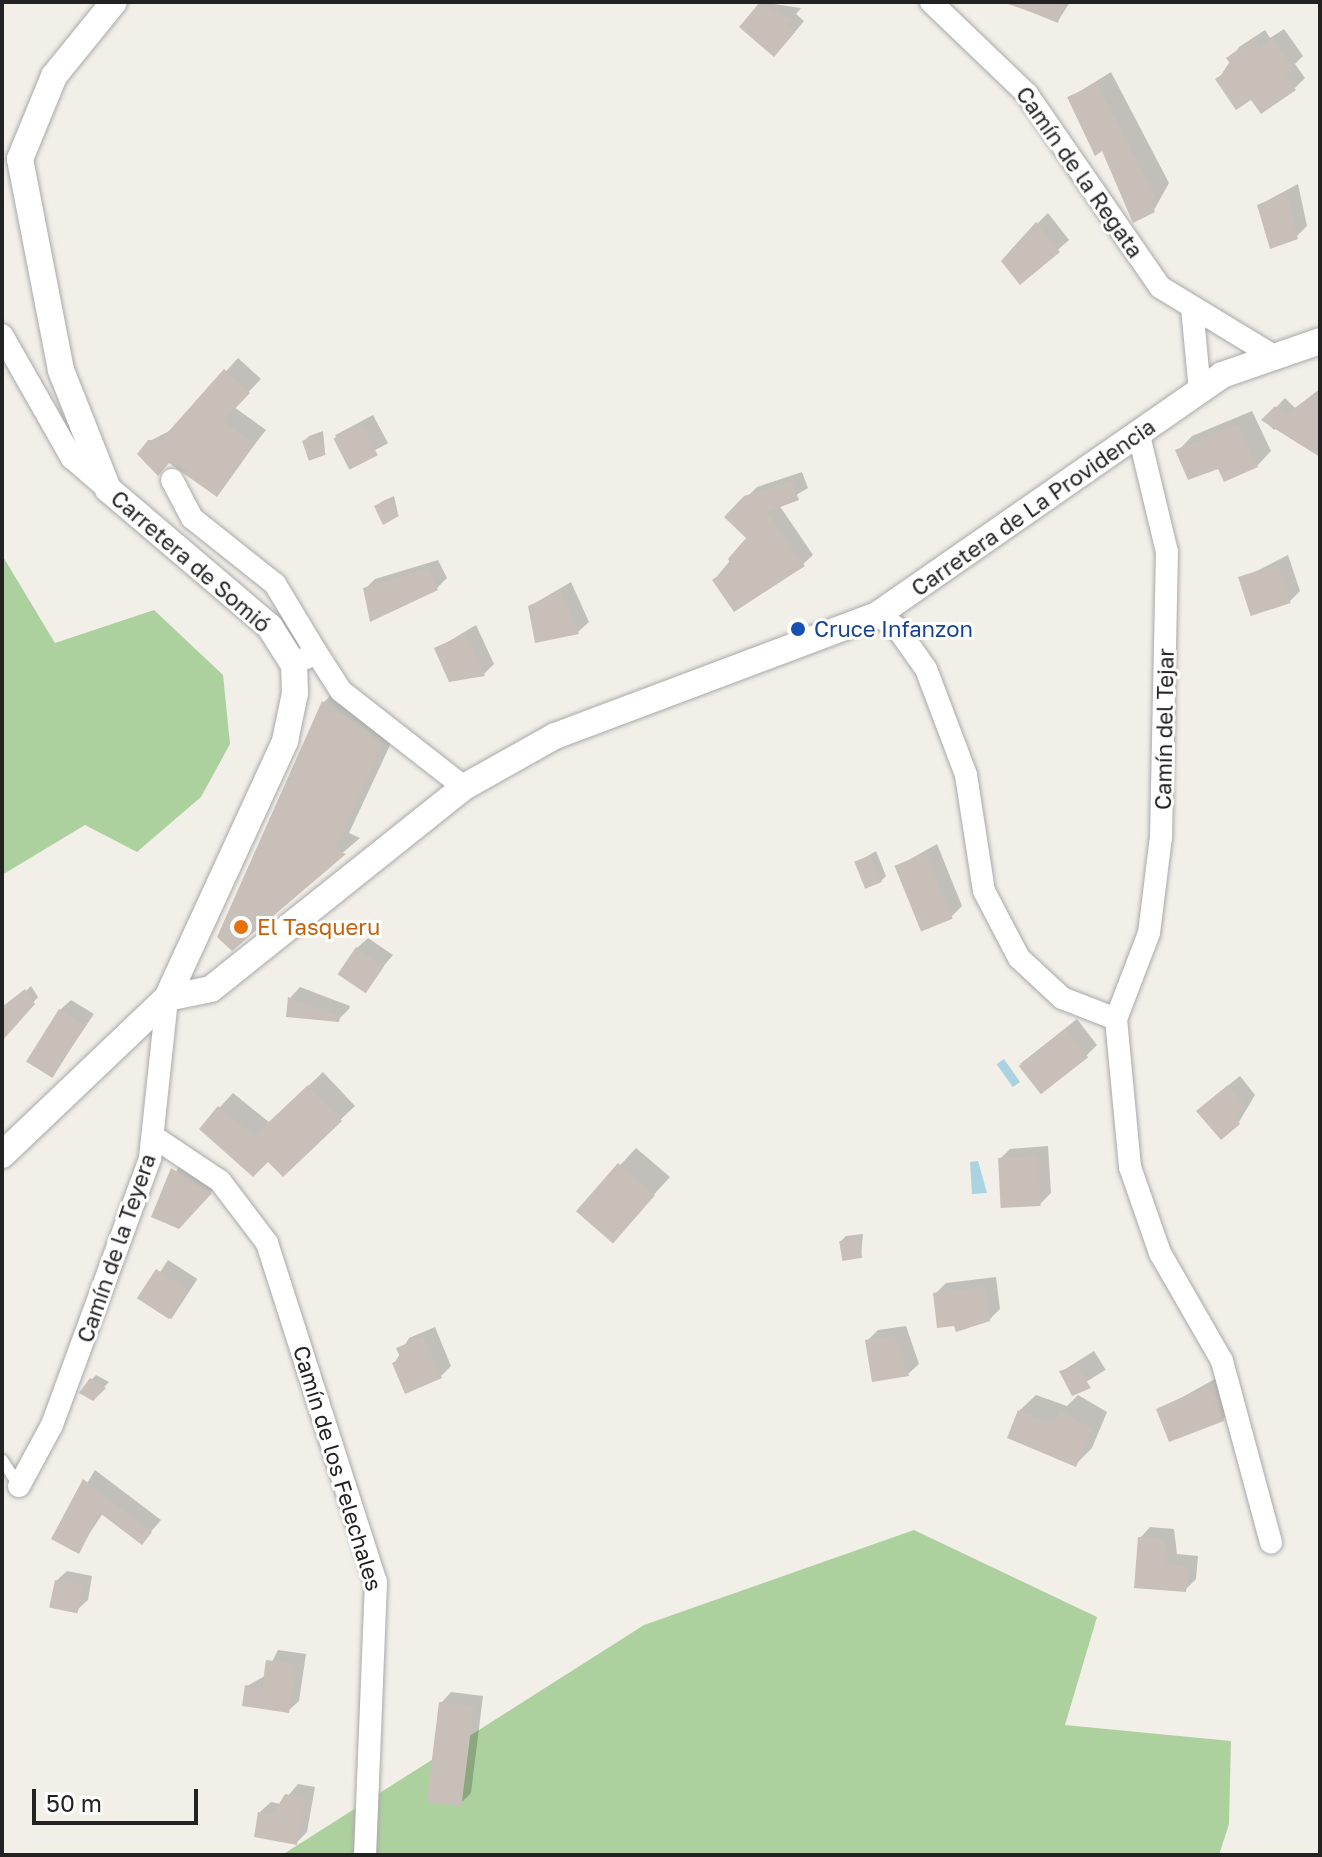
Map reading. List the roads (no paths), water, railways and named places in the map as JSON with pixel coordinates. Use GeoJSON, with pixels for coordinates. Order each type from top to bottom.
{"type":"FeatureCollection","features":[{"type":"Feature","properties":{"kind":"street","name":"Carretera de Somió"},"geometry":{"type":"LineString","coordinates":[[114,2],[54,76],[20,159],[61,370],[108,489],[305,659]]}},
{"type":"Feature","properties":{"kind":"street","name":"Camín de la Regata"},"geometry":{"type":"LineString","coordinates":[[931,2],[1027,94],[1160,287],[1231,335],[1270,354]]}},
{"type":"Feature","properties":{"kind":"street"},"geometry":{"type":"LineString","coordinates":[[1192,308],[1200,391]]}},
{"type":"Feature","properties":{"kind":"street"},"geometry":{"type":"LineString","coordinates":[[2,335],[72,458],[108,489]]}},
{"type":"Feature","properties":{"kind":"street"},"geometry":{"type":"LineString","coordinates":[[1195,354],[1231,335]]}},
{"type":"Feature","properties":{"kind":"street","name":"Carretera de La Providencia"},"geometry":{"type":"LineString","coordinates":[[167,998],[211,989],[464,787],[555,736],[877,615],[1200,391],[1270,354],[1320,341]]}},
{"type":"Feature","properties":{"kind":"street","name":"Camín del Tejar"},"geometry":{"type":"LineString","coordinates":[[1116,1019],[1149,933],[1161,837],[1167,552],[1139,435]]}},
{"type":"Feature","properties":{"kind":"street"},"geometry":{"type":"LineString","coordinates":[[172,480],[192,518],[275,584],[305,659],[464,787]]}},
{"type":"Feature","properties":{"kind":"street"},"geometry":{"type":"LineString","coordinates":[[877,615],[897,628],[926,669],[966,775],[984,891],[1019,958],[1062,998],[1116,1019],[1130,1167],[1160,1253],[1222,1361],[1271,1542]]}},
{"type":"Feature","properties":{"kind":"street"},"geometry":{"type":"LineString","coordinates":[[2,1155],[167,998],[285,741],[305,659]]}},
{"type":"Feature","properties":{"kind":"street","name":"Camín de la Teyera"},"geometry":{"type":"LineString","coordinates":[[19,1486],[52,1425],[154,1137],[167,998]]}},
{"type":"Feature","properties":{"kind":"street","name":"Camín de los Felechales"},"geometry":{"type":"LineString","coordinates":[[154,1137],[220,1181],[267,1243],[376,1582],[365,1855]]}},
{"type":"Feature","properties":{"kind":"lane"},"geometry":{"type":"LineString","coordinates":[[2,1460],[19,1486]]}},
{"type":"Feature","properties":{"kind":"water"},"geometry":{"type":"Polygon","coordinates":[[[1004,1059],[1020,1082],[1013,1087],[997,1064],[1004,1059]]]}},
{"type":"Feature","properties":{"kind":"water"},"geometry":{"type":"Polygon","coordinates":[[[978,1161],[987,1193],[972,1194],[970,1162],[978,1161]]]}},
{"type":"Feature","properties":{"kind":"place","name":"Cruce Infanzon"},"geometry":{"type":"Point","coordinates":[798,629]}},
{"type":"Feature","properties":{"kind":"place","name":"El Tasqueru"},"geometry":{"type":"Point","coordinates":[241,927]}}]}
